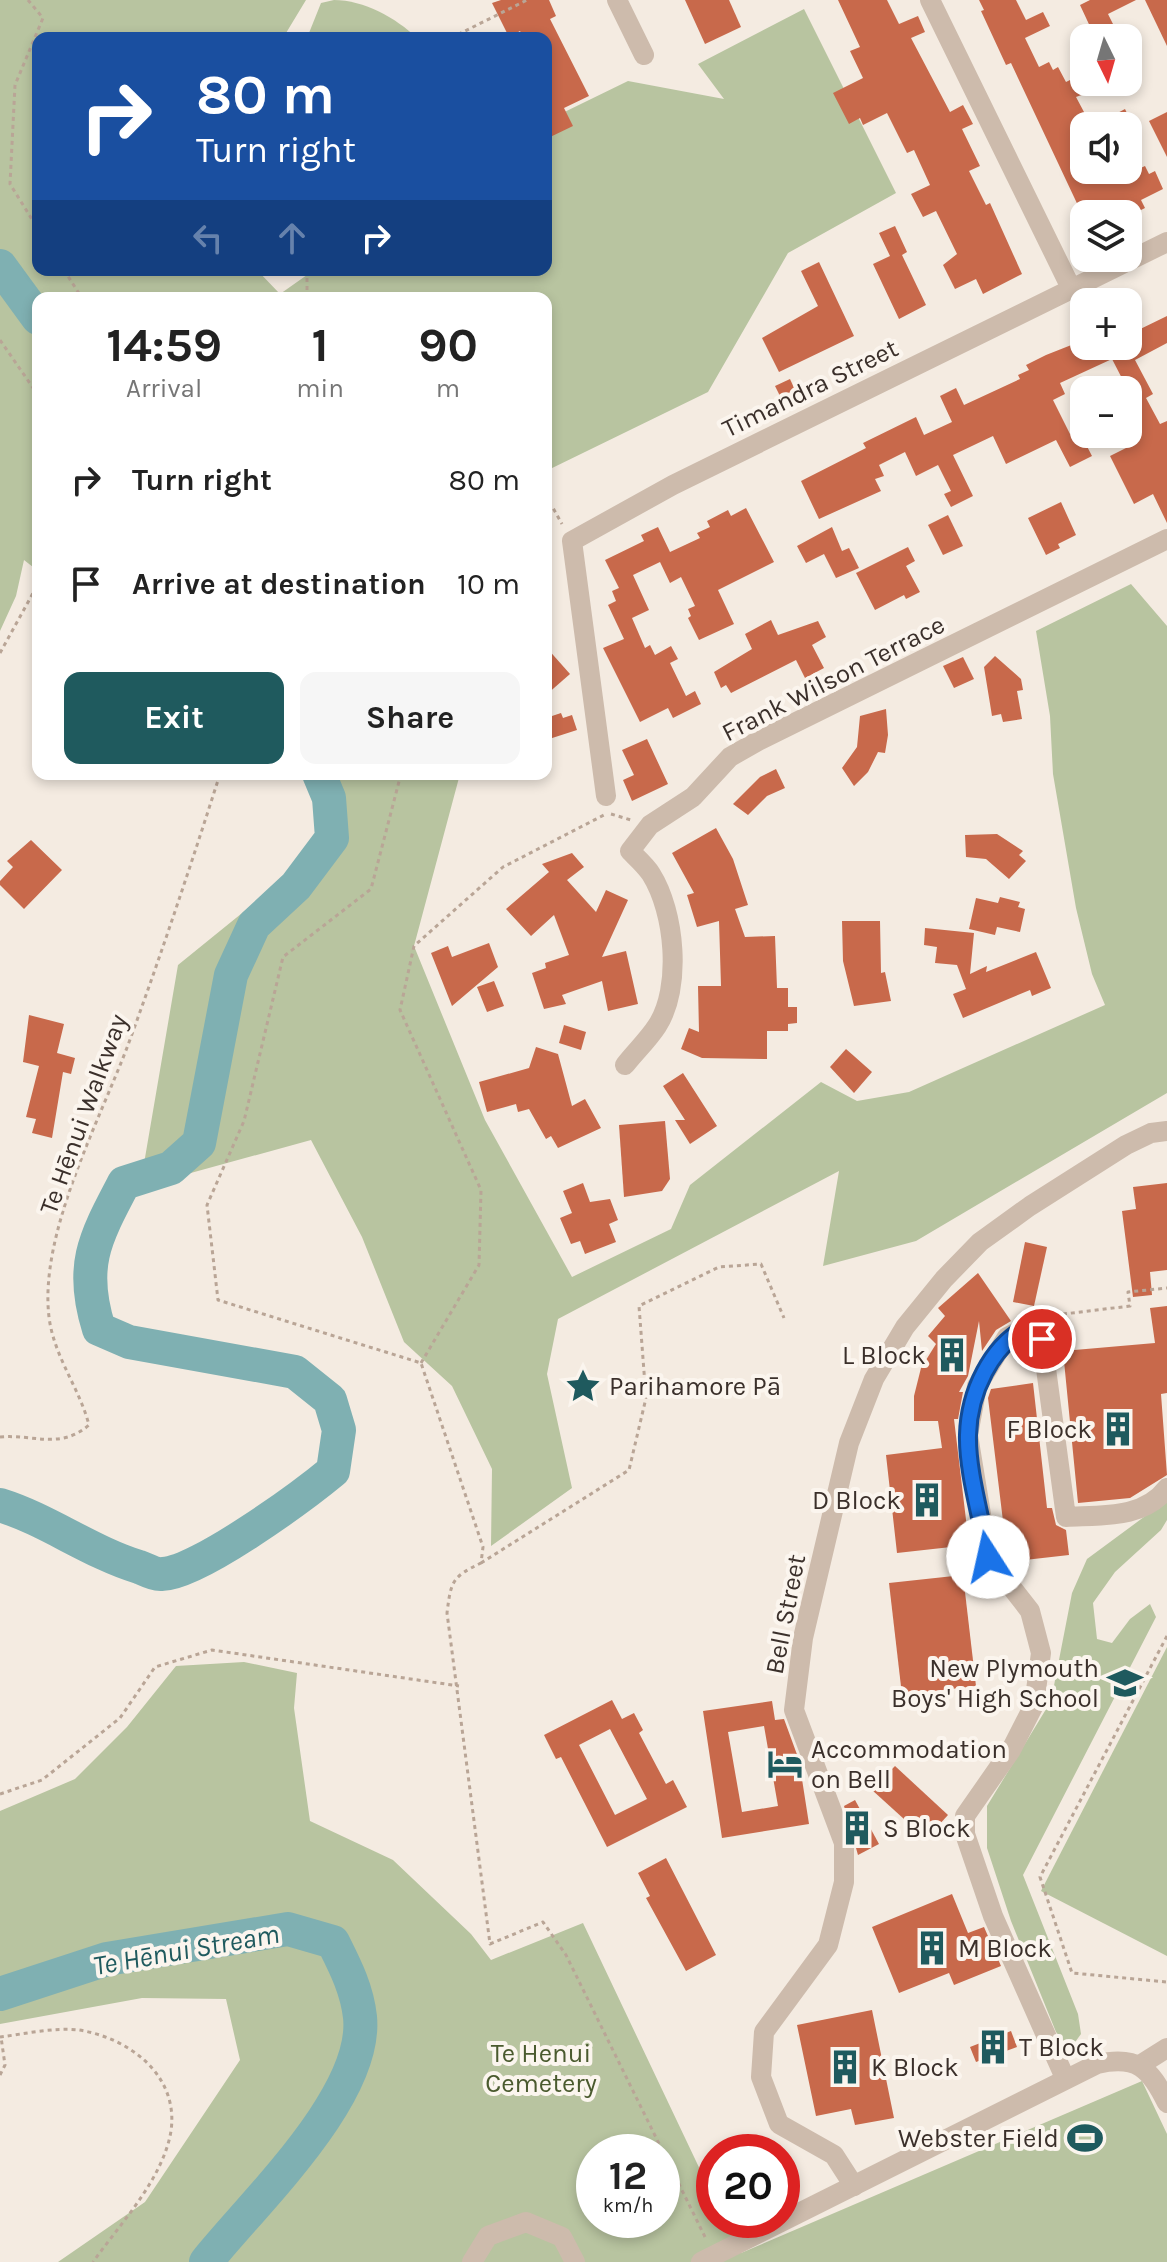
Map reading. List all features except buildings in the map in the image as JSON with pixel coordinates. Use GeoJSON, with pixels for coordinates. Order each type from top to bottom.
{"type":"FeatureCollection","features":[{"type":"Feature","properties":{"kind":"street"},"geometry":{"type":"LineString","coordinates":[[617,0],[644,55]]}},
{"type":"Feature","properties":{"kind":"street"},"geometry":{"type":"LineString","coordinates":[[930,0],[1071,288]]}},
{"type":"Feature","properties":{"kind":"street","name":"Timandra Street"},"geometry":{"type":"LineString","coordinates":[[1071,288],[1167,242]]}},
{"type":"Feature","properties":{"kind":"street","name":"Timandra Street"},"geometry":{"type":"LineString","coordinates":[[572,541],[673,485],[1070,288]]}},
{"type":"Feature","properties":{"kind":"street","name":"Frank Wilson Terrace"},"geometry":{"type":"LineString","coordinates":[[650,825],[693,797],[730,757],[758,741],[1167,539]]}},
{"type":"Feature","properties":{"kind":"street"},"geometry":{"type":"LineString","coordinates":[[572,541],[588,643],[606,805]]}},
{"type":"Feature","properties":{"kind":"street"},"geometry":{"type":"LineString","coordinates":[[625,1065],[658,1025],[669,999],[670,941],[664,906],[651,874],[630,851],[650,825]]}},
{"type":"Feature","properties":{"kind":"street","name":"Bell Street"},"geometry":{"type":"LineString","coordinates":[[854,2186],[834,2155],[779,2124],[761,2077],[764,2032],[828,1945],[844,1882],[844,1843],[794,1710],[803,1638],[849,1443],[874,1379],[905,1327],[944,1279],[980,1242],[1126,1145],[1151,1133],[1167,1131]]}},
{"type":"Feature","properties":{"kind":"street"},"geometry":{"type":"LineString","coordinates":[[1065,2078],[993,1916],[965,1834],[965,1816],[1011,1750],[1034,1705],[1041,1653],[1030,1611],[988,1557],[968,1435],[977,1386],[1007,1337],[1028,1327],[1042,1339],[1066,1517],[1129,1513],[1158,1500],[1167,1488]]}},
{"type":"Feature","properties":{"kind":"street"},"geometry":{"type":"LineString","coordinates":[[1140,2065],[1167,2048]]}},
{"type":"Feature","properties":{"kind":"street"},"geometry":{"type":"LineString","coordinates":[[708,2259],[1065,2078],[1122,2059],[1140,2065],[1159,2086],[1167,2103]]}},
{"type":"Feature","properties":{"kind":"street"},"geometry":{"type":"LineString","coordinates":[[472,2262],[488,2236],[526,2222],[562,2237],[575,2262]]}},
{"type":"Feature","properties":{"kind":"path"},"geometry":{"type":"LineString","coordinates":[[28,0],[43,18],[37,32]]}},
{"type":"Feature","properties":{"kind":"path"},"geometry":{"type":"LineString","coordinates":[[463,32],[527,0]]}},
{"type":"Feature","properties":{"kind":"path"},"geometry":{"type":"LineString","coordinates":[[32,44],[15,85],[10,184],[32,219]]}},
{"type":"Feature","properties":{"kind":"path"},"geometry":{"type":"LineString","coordinates":[[0,340],[32,386]]}},
{"type":"Feature","properties":{"kind":"path"},"geometry":{"type":"LineString","coordinates":[[552,508],[572,541]]}},
{"type":"Feature","properties":{"kind":"path"},"geometry":{"type":"LineString","coordinates":[[0,653],[32,595]]}},
{"type":"Feature","properties":{"kind":"path","name":"Te Hēnui Walkway"},"geometry":{"type":"LineString","coordinates":[[0,1437],[49,1442],[76,1436],[89,1425],[84,1405],[56,1351],[49,1315],[63,1206],[169,934],[218,780]]}},
{"type":"Feature","properties":{"kind":"path"},"geometry":{"type":"LineString","coordinates":[[399,780],[371,889],[283,957],[244,1121],[207,1205],[218,1300],[421,1363]]}},
{"type":"Feature","properties":{"kind":"path"},"geometry":{"type":"LineString","coordinates":[[481,1563],[483,1547],[421,1363],[479,1265],[481,1190],[400,1010],[414,946],[503,867],[606,805],[650,825]]}},
{"type":"Feature","properties":{"kind":"path"},"geometry":{"type":"LineString","coordinates":[[708,2259],[566,1955],[543,1922],[490,1944],[476,1849],[459,1686],[447,1613],[450,1587],[458,1574],[481,1563],[629,1470],[646,1398],[639,1306],[719,1267],[761,1264],[784,1318]]}},
{"type":"Feature","properties":{"kind":"path"},"geometry":{"type":"LineString","coordinates":[[1042,1317],[1130,1306],[1128,1292],[1167,1288]]}},
{"type":"Feature","properties":{"kind":"path"},"geometry":{"type":"LineString","coordinates":[[1167,1636],[1040,1877],[1072,1973],[1167,1982]]}},
{"type":"Feature","properties":{"kind":"path"},"geometry":{"type":"LineString","coordinates":[[0,1794],[42,1780],[120,1718],[155,1667],[212,1650],[459,1686]]}},
{"type":"Feature","properties":{"kind":"path"},"geometry":{"type":"LineString","coordinates":[[0,2075],[5,2065],[0,2037],[78,2030],[126,2044],[155,2068],[169,2098],[171,2131],[157,2169],[93,2262]]}},
{"type":"Feature","properties":{"kind":"green space"},"geometry":{"type":"Polygon","coordinates":[[[0,0],[306,0],[287,32],[32,32],[32,276],[263,276],[278,292],[32,292],[32,566],[24,560],[16,596],[0,631],[0,0]]]}},
{"type":"Feature","properties":{"kind":"green space"},"geometry":{"type":"Polygon","coordinates":[[[334,0],[357,3],[379,12],[409,32],[309,32],[321,3],[334,0]]]}},
{"type":"Feature","properties":{"kind":"green space"},"geometry":{"type":"Polygon","coordinates":[[[804,9],[896,193],[788,253],[708,392],[552,468],[552,292],[283,292],[306,276],[552,276],[552,118],[628,81],[724,99],[698,64],[804,9]]]}},
{"type":"Feature","properties":{"kind":"green space"},"geometry":{"type":"Polygon","coordinates":[[[1131,584],[1167,626],[1167,1093],[916,1241],[823,1266],[839,1171],[558,1319],[547,1374],[572,1488],[491,1546],[492,1469],[452,1386],[404,1342],[362,1237],[311,1140],[140,1187],[178,965],[304,863],[319,833],[308,780],[458,780],[414,946],[485,1120],[572,1277],[671,1229],[690,1185],[821,1082],[857,1101],[909,1092],[1105,1005],[1092,974],[1076,908],[1053,774],[1050,716],[1036,631],[1131,584]]]}},
{"type":"Feature","properties":{"kind":"green space"},"geometry":{"type":"Polygon","coordinates":[[[1167,1500],[1167,1520],[1161,1530],[1115,1572],[1093,1603],[1097,1639],[1112,1643],[1130,1619],[1150,1604],[1156,1617],[1023,1875],[1078,2014],[1081,2034],[1070,2049],[1056,2032],[1011,1921],[987,1848],[987,1806],[1051,1701],[1072,1593],[1087,1559],[1167,1500]]]}},
{"type":"Feature","properties":{"kind":"green space"},"geometry":{"type":"Polygon","coordinates":[[[1167,1647],[1167,1956],[1041,1891],[1167,1647]]]}},
{"type":"Feature","properties":{"kind":"green space","name":"Te Henui Cemetery"},"geometry":{"type":"Polygon","coordinates":[[[244,1662],[297,1673],[294,1708],[310,1821],[393,1860],[471,1934],[491,1960],[583,1923],[696,2161],[696,2238],[733,2238],[741,2253],[776,2238],[800,2238],[800,2228],[1142,2081],[1167,2134],[1167,2262],[58,2262],[145,2202],[240,2060],[226,1999],[142,1998],[0,2024],[0,1811],[75,1779],[127,1727],[176,1666],[244,1662]]]}},
{"type":"Feature","properties":{"kind":"waterway","name":"Te Hēnui Stream"},"geometry":{"type":"LineString","coordinates":[[0,266],[32,310]]}},
{"type":"Feature","properties":{"kind":"waterway","name":"Te Hēnui Stream"},"geometry":{"type":"LineString","coordinates":[[0,1505],[121,1561],[162,1574],[178,1571],[224,1548],[333,1471],[339,1430],[330,1400],[295,1372],[129,1342],[99,1329],[90,1287],[90,1270],[98,1237],[124,1183],[171,1168],[199,1143],[231,975],[254,925],[296,886],[332,838],[329,798],[322,780]]}},
{"type":"Feature","properties":{"kind":"waterway","name":"Te Hēnui Stream"},"geometry":{"type":"LineString","coordinates":[[0,1994],[107,1959],[288,1929],[333,1942],[353,1987],[360,2017],[358,2048],[346,2080],[304,2147],[206,2262]]}},
{"type":"Feature","properties":{"kind":"place","name":"L Block"},"geometry":{"type":"Point","coordinates":[952,1355]}},
{"type":"Feature","properties":{"kind":"place","name":"Parihamore Pā"},"geometry":{"type":"Point","coordinates":[583,1386]}},
{"type":"Feature","properties":{"kind":"place","name":"F Block"},"geometry":{"type":"Point","coordinates":[1118,1429]}},
{"type":"Feature","properties":{"kind":"place","name":"D Block"},"geometry":{"type":"Point","coordinates":[927,1500]}},
{"type":"Feature","properties":{"kind":"place","name":"New Plymouth Boys' High School"},"geometry":{"type":"Point","coordinates":[1125,1683]}},
{"type":"Feature","properties":{"kind":"place","name":"Accommodation on Bell"},"geometry":{"type":"Point","coordinates":[785,1764]}},
{"type":"Feature","properties":{"kind":"place","name":"S Block"},"geometry":{"type":"Point","coordinates":[857,1828]}},
{"type":"Feature","properties":{"kind":"place","name":"M Block"},"geometry":{"type":"Point","coordinates":[932,1948]}},
{"type":"Feature","properties":{"kind":"place","name":"T Block"},"geometry":{"type":"Point","coordinates":[993,2047]}},
{"type":"Feature","properties":{"kind":"place","name":"K Block"},"geometry":{"type":"Point","coordinates":[845,2067]}},
{"type":"Feature","properties":{"kind":"place","name":"Webster Field"},"geometry":{"type":"Point","coordinates":[1085,2138]}},
{"type":"Feature","properties":{"kind":"route"},"geometry":{"type":"LineString","coordinates":[[988,1557],[968,1435],[977,1386],[1007,1337],[1028,1327],[1042,1339]]}}]}
